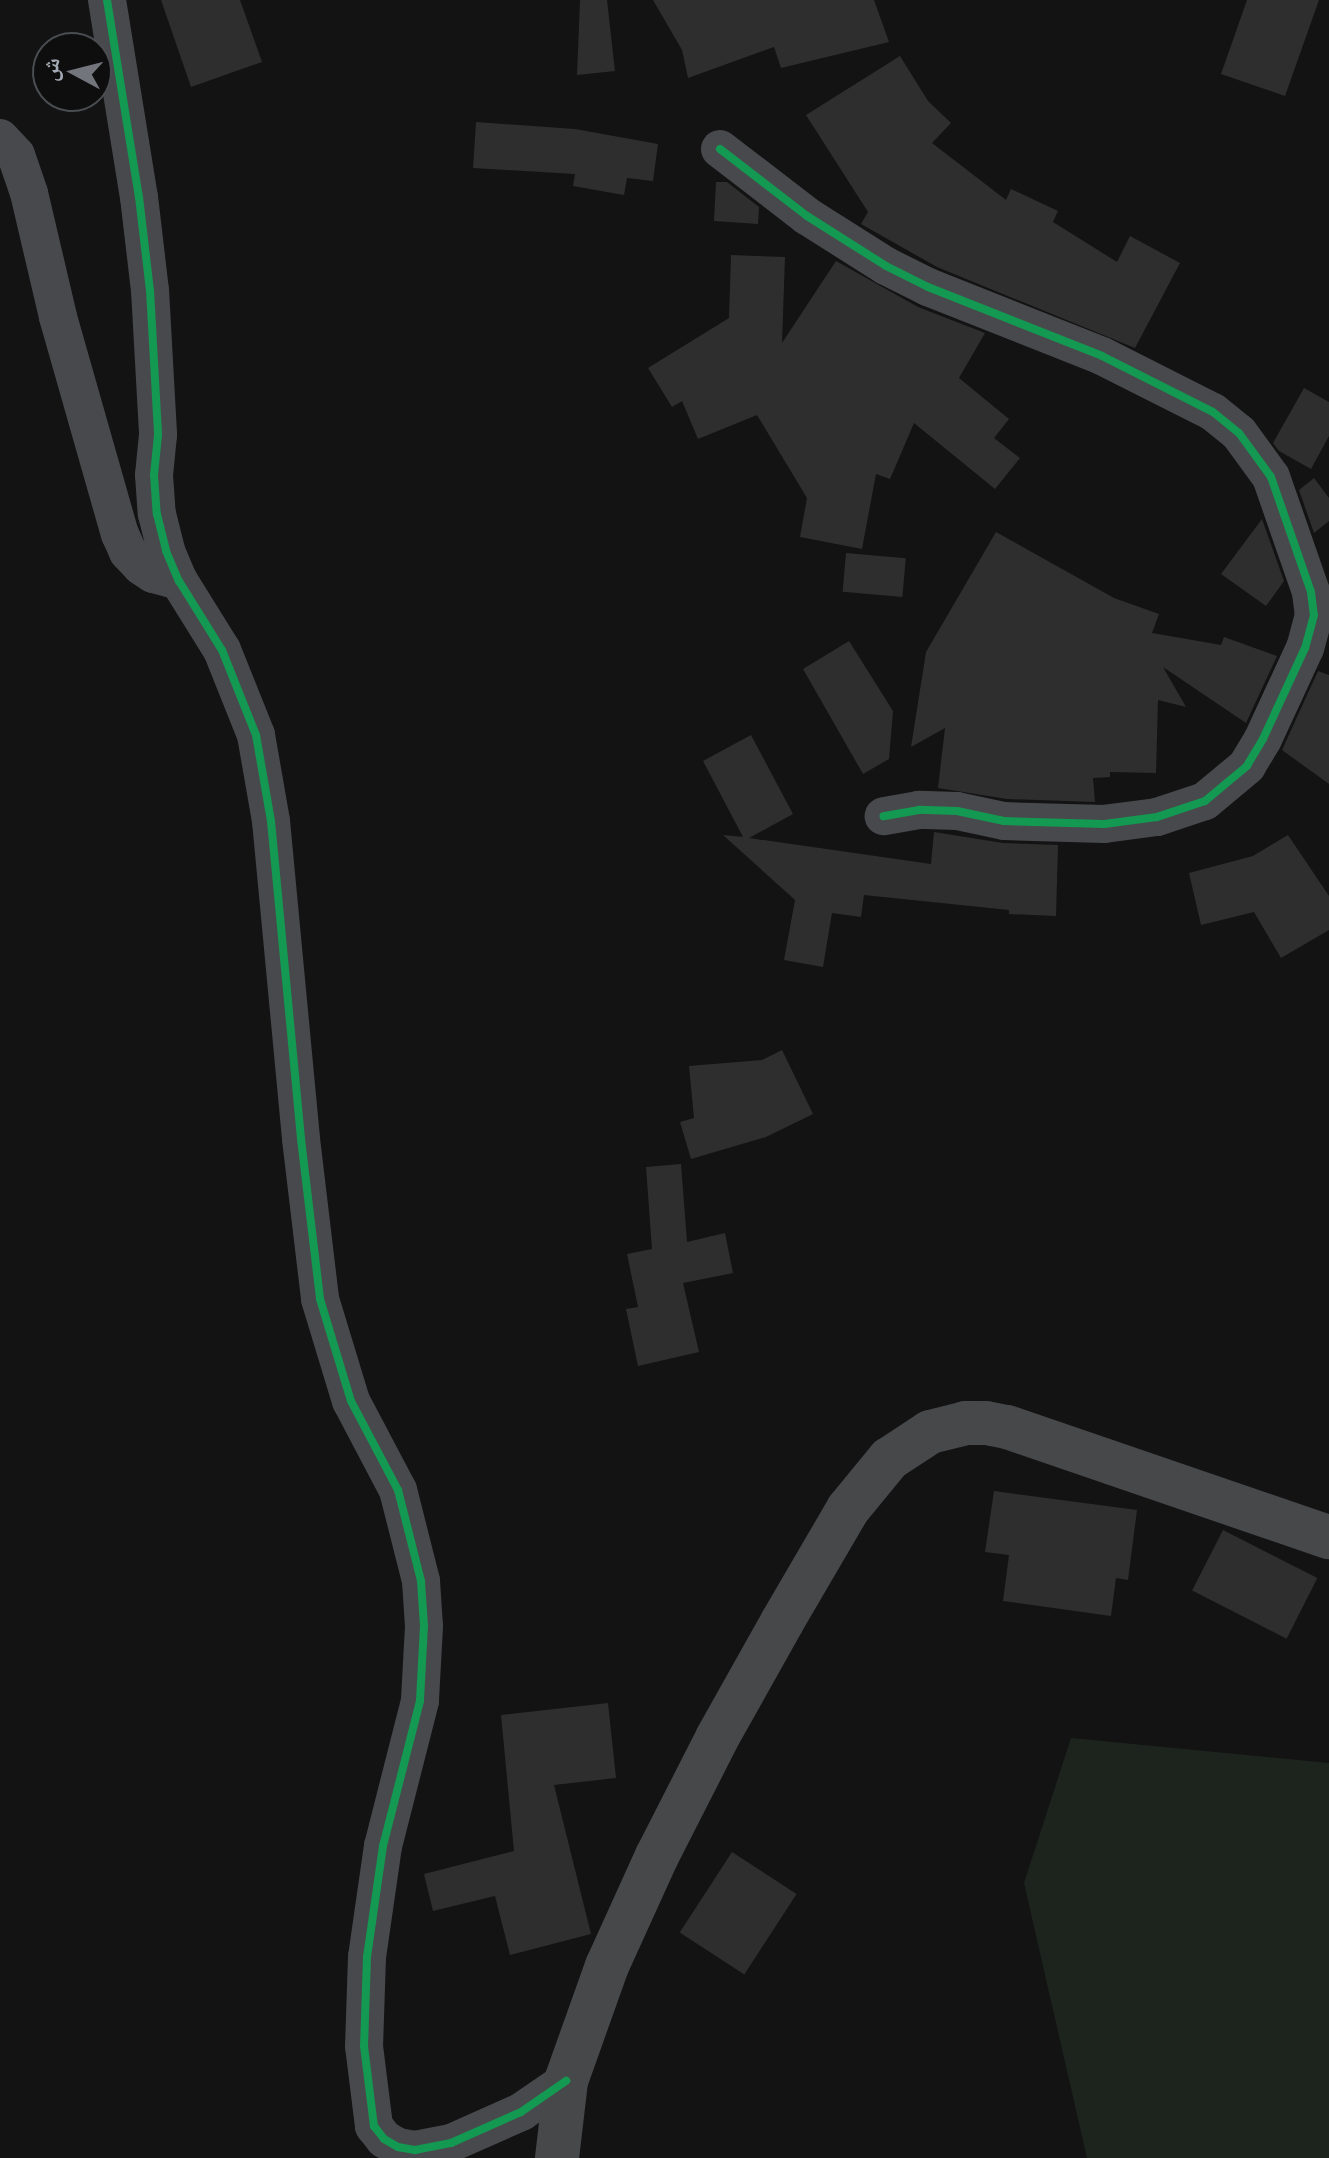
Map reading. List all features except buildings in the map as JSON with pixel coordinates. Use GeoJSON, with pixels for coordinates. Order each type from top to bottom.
{"type":"FeatureCollection","features":[{"type":"Feature","properties":{"kind":"main road"},"geometry":{"type":"LineString","coordinates":[[557,2158],[566,2081],[607,1966],[717,1738],[848,1509],[889,1459],[930,1432],[965,1423],[986,1423],[1329,1537]]}},
{"type":"Feature","properties":{"kind":"street"},"geometry":{"type":"LineString","coordinates":[[107,0],[139,197],[150,290],[157,421],[154,475],[157,514],[166,551],[179,581],[222,650],[256,735],[271,821],[304,1169],[320,1299],[351,1401],[398,1490],[421,1581],[424,1626],[420,1701],[383,1846],[367,1957],[364,2046],[374,2126],[384,2139],[398,2147],[415,2150],[451,2143],[521,2112],[566,2081]]}},
{"type":"Feature","properties":{"kind":"street"},"geometry":{"type":"LineString","coordinates":[[0,138],[16,155],[29,193],[58,317],[120,534],[128,552],[141,566],[153,574],[179,581]]}},
{"type":"Feature","properties":{"kind":"street"},"geometry":{"type":"LineString","coordinates":[[720,149],[807,216],[886,266],[928,287],[1102,356],[1213,412],[1239,433],[1271,477],[1320,584],[1305,648],[1263,739],[1247,766],[1205,801],[1157,817],[1104,824],[1020,822],[957,811],[919,810],[884,816]]}},
{"type":"Feature","properties":{"kind":"shaded area"},"geometry":{"type":"Polygon","coordinates":[[[1071,1738],[1329,1763],[1329,2158],[1087,2158],[1024,1883],[1071,1738]]]}},
{"type":"Feature","properties":{"kind":"cycle path"},"geometry":{"type":"LineString","coordinates":[[107,0],[139,197],[150,290],[158,435],[154,475],[157,514],[166,551],[179,581],[222,650],[256,735],[271,821],[301,1139],[320,1299],[351,1401],[398,1490],[421,1581],[424,1626],[420,1701],[383,1846],[367,1957],[364,2046],[374,2126],[384,2139],[398,2147],[415,2150],[451,2143],[521,2112],[566,2081]]}},
{"type":"Feature","properties":{"kind":"cycle path"},"geometry":{"type":"LineString","coordinates":[[720,149],[807,216],[886,266],[928,287],[1102,356],[1213,412],[1239,433],[1271,477],[1311,592],[1314,615],[1305,648],[1263,739],[1247,766],[1205,801],[1157,817],[1104,824],[1004,821],[957,811],[919,810],[884,816]]}}]}
